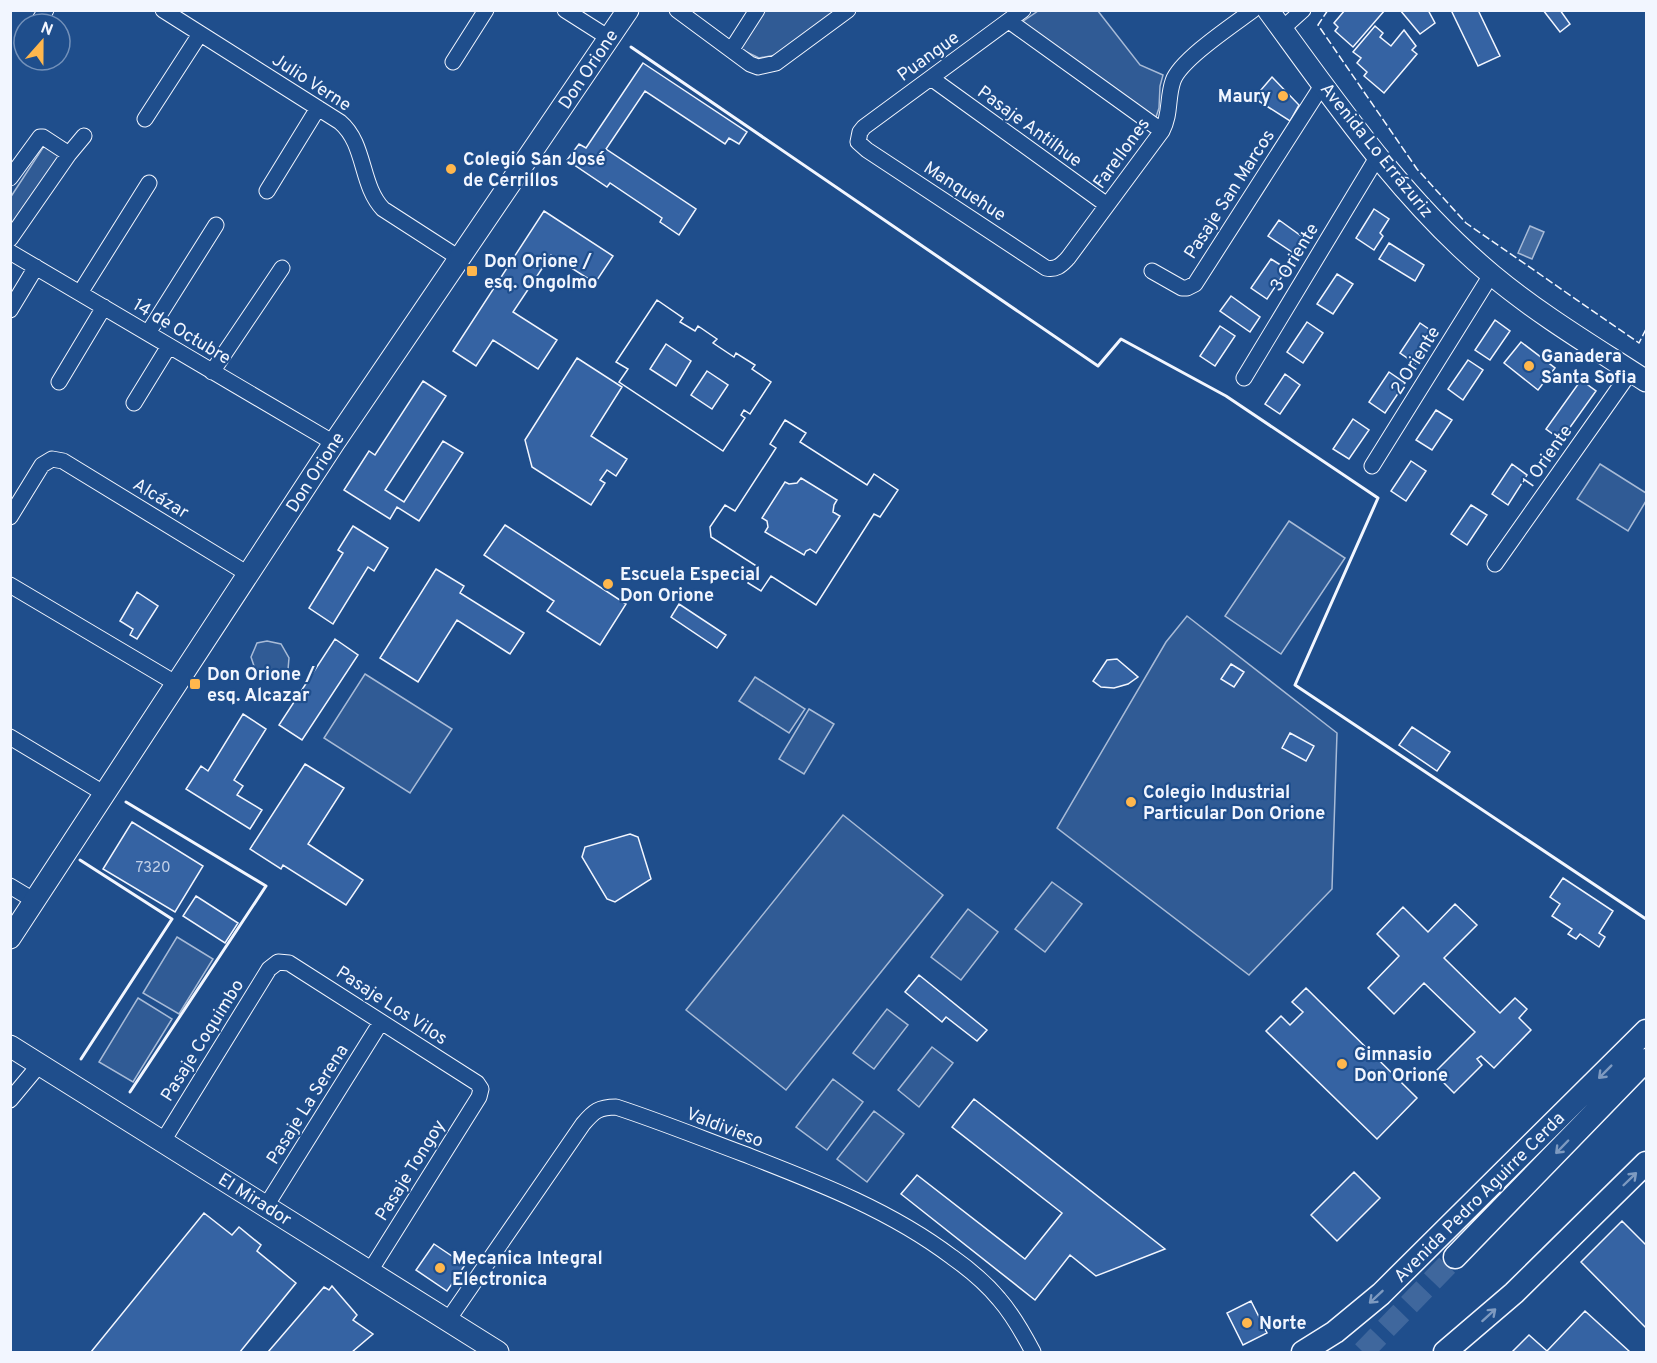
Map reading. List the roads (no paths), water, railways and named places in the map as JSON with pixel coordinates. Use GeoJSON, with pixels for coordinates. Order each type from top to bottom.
{"type":"FeatureCollection","features":[{"type":"Feature","properties":{"kind":"main road","name":"Avenida Pedro Aguirre Cerda"},"geometry":{"type":"LineString","coordinates":[[1303,1353],[1343,1326],[1381,1294],[1647,1031]]}},
{"type":"Feature","properties":{"kind":"main road"},"geometry":{"type":"LineString","coordinates":[[1455,1257],[1647,1060]]}},
{"type":"Feature","properties":{"kind":"main road"},"geometry":{"type":"LineString","coordinates":[[1445,1353],[1514,1293],[1647,1163]]}},
{"type":"Feature","properties":{"kind":"street","name":"Julio Verne"},"geometry":{"type":"LineString","coordinates":[[163,10],[340,122],[349,130],[377,202],[391,214],[459,258]]}},
{"type":"Feature","properties":{"kind":"street"},"geometry":{"type":"LineString","coordinates":[[453,62],[486,10]]}},
{"type":"Feature","properties":{"kind":"street"},"geometry":{"type":"LineString","coordinates":[[565,10],[609,38]]}},
{"type":"Feature","properties":{"kind":"street","name":"Don Orione"},"geometry":{"type":"LineString","coordinates":[[10,939],[334,443],[628,10]]}},
{"type":"Feature","properties":{"kind":"street"},"geometry":{"type":"LineString","coordinates":[[677,10],[750,64],[758,67],[776,63],[848,10]]}},
{"type":"Feature","properties":{"kind":"street"},"geometry":{"type":"LineString","coordinates":[[732,49],[757,10]]}},
{"type":"Feature","properties":{"kind":"street","name":"Puangue"},"geometry":{"type":"LineString","coordinates":[[859,136],[864,127],[1023,10]]}},
{"type":"Feature","properties":{"kind":"street","name":"Farellones"},"geometry":{"type":"LineString","coordinates":[[1059,267],[1162,131],[1167,122],[1174,79],[1181,69],[1191,58],[1253,10]]}},
{"type":"Feature","properties":{"kind":"street","name":"Avenida Lo Errázuriz"},"geometry":{"type":"LineString","coordinates":[[1268,10],[1378,156],[1424,210],[1491,275],[1534,308],[1639,376]]}},
{"type":"Feature","properties":{"kind":"street"},"geometry":{"type":"LineString","coordinates":[[1282,29],[1303,10]]}},
{"type":"Feature","properties":{"kind":"street"},"geometry":{"type":"LineString","coordinates":[[1009,21],[1162,131]]}},
{"type":"Feature","properties":{"kind":"street"},"geometry":{"type":"LineString","coordinates":[[145,119],[200,33]]}},
{"type":"Feature","properties":{"kind":"street","name":"Pasaje Antilhue"},"geometry":{"type":"LineString","coordinates":[[931,78],[1107,205]]}},
{"type":"Feature","properties":{"kind":"street","name":"Pasaje San Marcos"},"geometry":{"type":"LineString","coordinates":[[1152,271],[1182,288],[1195,284],[1323,84]]}},
{"type":"Feature","properties":{"kind":"street"},"geometry":{"type":"LineString","coordinates":[[267,191],[318,108]]}},
{"type":"Feature","properties":{"kind":"street"},"geometry":{"type":"LineString","coordinates":[[10,239],[84,136]]}},
{"type":"Feature","properties":{"kind":"street","name":"Manquehue"},"geometry":{"type":"LineString","coordinates":[[859,136],[858,142],[867,150],[1036,261],[1053,270],[1059,267]]}},
{"type":"Feature","properties":{"kind":"street"},"geometry":{"type":"LineString","coordinates":[[10,178],[40,137],[69,154]]}},
{"type":"Feature","properties":{"kind":"street","name":"3 Oriente"},"geometry":{"type":"LineString","coordinates":[[1244,378],[1378,156]]}},
{"type":"Feature","properties":{"kind":"street"},"geometry":{"type":"LineString","coordinates":[[80,293],[149,183]]}},
{"type":"Feature","properties":{"kind":"street"},"geometry":{"type":"LineString","coordinates":[[148,333],[216,225]]}},
{"type":"Feature","properties":{"kind":"street","name":"14 de Octubre"},"geometry":{"type":"LineString","coordinates":[[10,252],[334,443]]}},
{"type":"Feature","properties":{"kind":"street"},"geometry":{"type":"LineString","coordinates":[[10,310],[36,267]]}},
{"type":"Feature","properties":{"kind":"street"},"geometry":{"type":"LineString","coordinates":[[212,372],[282,268]]}},
{"type":"Feature","properties":{"kind":"street","name":"2 Oriente"},"geometry":{"type":"LineString","coordinates":[[1372,466],[1491,275]]}},
{"type":"Feature","properties":{"kind":"street"},"geometry":{"type":"LineString","coordinates":[[59,382],[104,307]]}},
{"type":"Feature","properties":{"kind":"street"},"geometry":{"type":"LineString","coordinates":[[134,403],[169,346]]}},
{"type":"Feature","properties":{"kind":"street","name":"1 Oriente"},"geometry":{"type":"LineString","coordinates":[[1495,564],[1639,376]]}},
{"type":"Feature","properties":{"kind":"street","name":"Alcázar"},"geometry":{"type":"LineString","coordinates":[[10,516],[42,465],[52,459],[63,461],[248,574]]}},
{"type":"Feature","properties":{"kind":"street"},"geometry":{"type":"LineString","coordinates":[[10,585],[177,684]]}},
{"type":"Feature","properties":{"kind":"street"},"geometry":{"type":"LineString","coordinates":[[10,737],[105,794]]}},
{"type":"Feature","properties":{"kind":"street"},"geometry":{"type":"LineString","coordinates":[[10,886],[35,901]]}},
{"type":"Feature","properties":{"kind":"street","name":"Pasaje Los Vilos"},"geometry":{"type":"LineString","coordinates":[[278,962],[289,963],[477,1083],[481,1089]]}},
{"type":"Feature","properties":{"kind":"street","name":"Pasaje Coquimbo"},"geometry":{"type":"LineString","coordinates":[[163,1141],[269,969],[278,962]]}},
{"type":"Feature","properties":{"kind":"street","name":"Pasaje La Serena"},"geometry":{"type":"LineString","coordinates":[[266,1206],[381,1022]]}},
{"type":"Feature","properties":{"kind":"street","name":"El Mirador"},"geometry":{"type":"LineString","coordinates":[[10,1046],[498,1353]]}},
{"type":"Feature","properties":{"kind":"street"},"geometry":{"type":"LineString","coordinates":[[10,1100],[40,1064]]}},
{"type":"Feature","properties":{"kind":"street","name":"Pasaje Tongoy"},"geometry":{"type":"LineString","coordinates":[[370,1271],[481,1089]]}},
{"type":"Feature","properties":{"kind":"street","name":"Valdivieso"},"geometry":{"type":"LineString","coordinates":[[448,1320],[591,1113],[603,1107],[616,1107],[797,1175],[877,1211],[918,1233],[988,1286],[1010,1312],[1033,1353]]}},
{"type":"Feature","properties":{"kind":"tunnel"},"geometry":{"type":"LineString","coordinates":[[1363,1352],[1455,1257]]}},
{"type":"Feature","properties":{"kind":"place","name":"Maury"},"geometry":{"type":"Point","coordinates":[1283,96]}},
{"type":"Feature","properties":{"kind":"place","name":"Colegio San José de Cerrillos"},"geometry":{"type":"Point","coordinates":[451,169]}},
{"type":"Feature","properties":{"kind":"place","name":"Don Orione / esq. Ongolmo"},"geometry":{"type":"Point","coordinates":[472,271]}},
{"type":"Feature","properties":{"kind":"place","name":"Ganadera Santa Sofia"},"geometry":{"type":"Point","coordinates":[1529,366]}},
{"type":"Feature","properties":{"kind":"place","name":"Escuela Especial Don Orione"},"geometry":{"type":"Point","coordinates":[608,584]}},
{"type":"Feature","properties":{"kind":"place","name":"Don Orione / esq. Alcazar"},"geometry":{"type":"Point","coordinates":[195,684]}},
{"type":"Feature","properties":{"kind":"place","name":"Colegio Industrial Particular Don Orione"},"geometry":{"type":"Point","coordinates":[1131,802]}},
{"type":"Feature","properties":{"kind":"place","name":"Gimnasio Don Orione"},"geometry":{"type":"Point","coordinates":[1342,1064]}},
{"type":"Feature","properties":{"kind":"place","name":"Mecanica Integral Electronica"},"geometry":{"type":"Point","coordinates":[440,1268]}},
{"type":"Feature","properties":{"kind":"place","name":"Norte"},"geometry":{"type":"Point","coordinates":[1247,1323]}}]}
